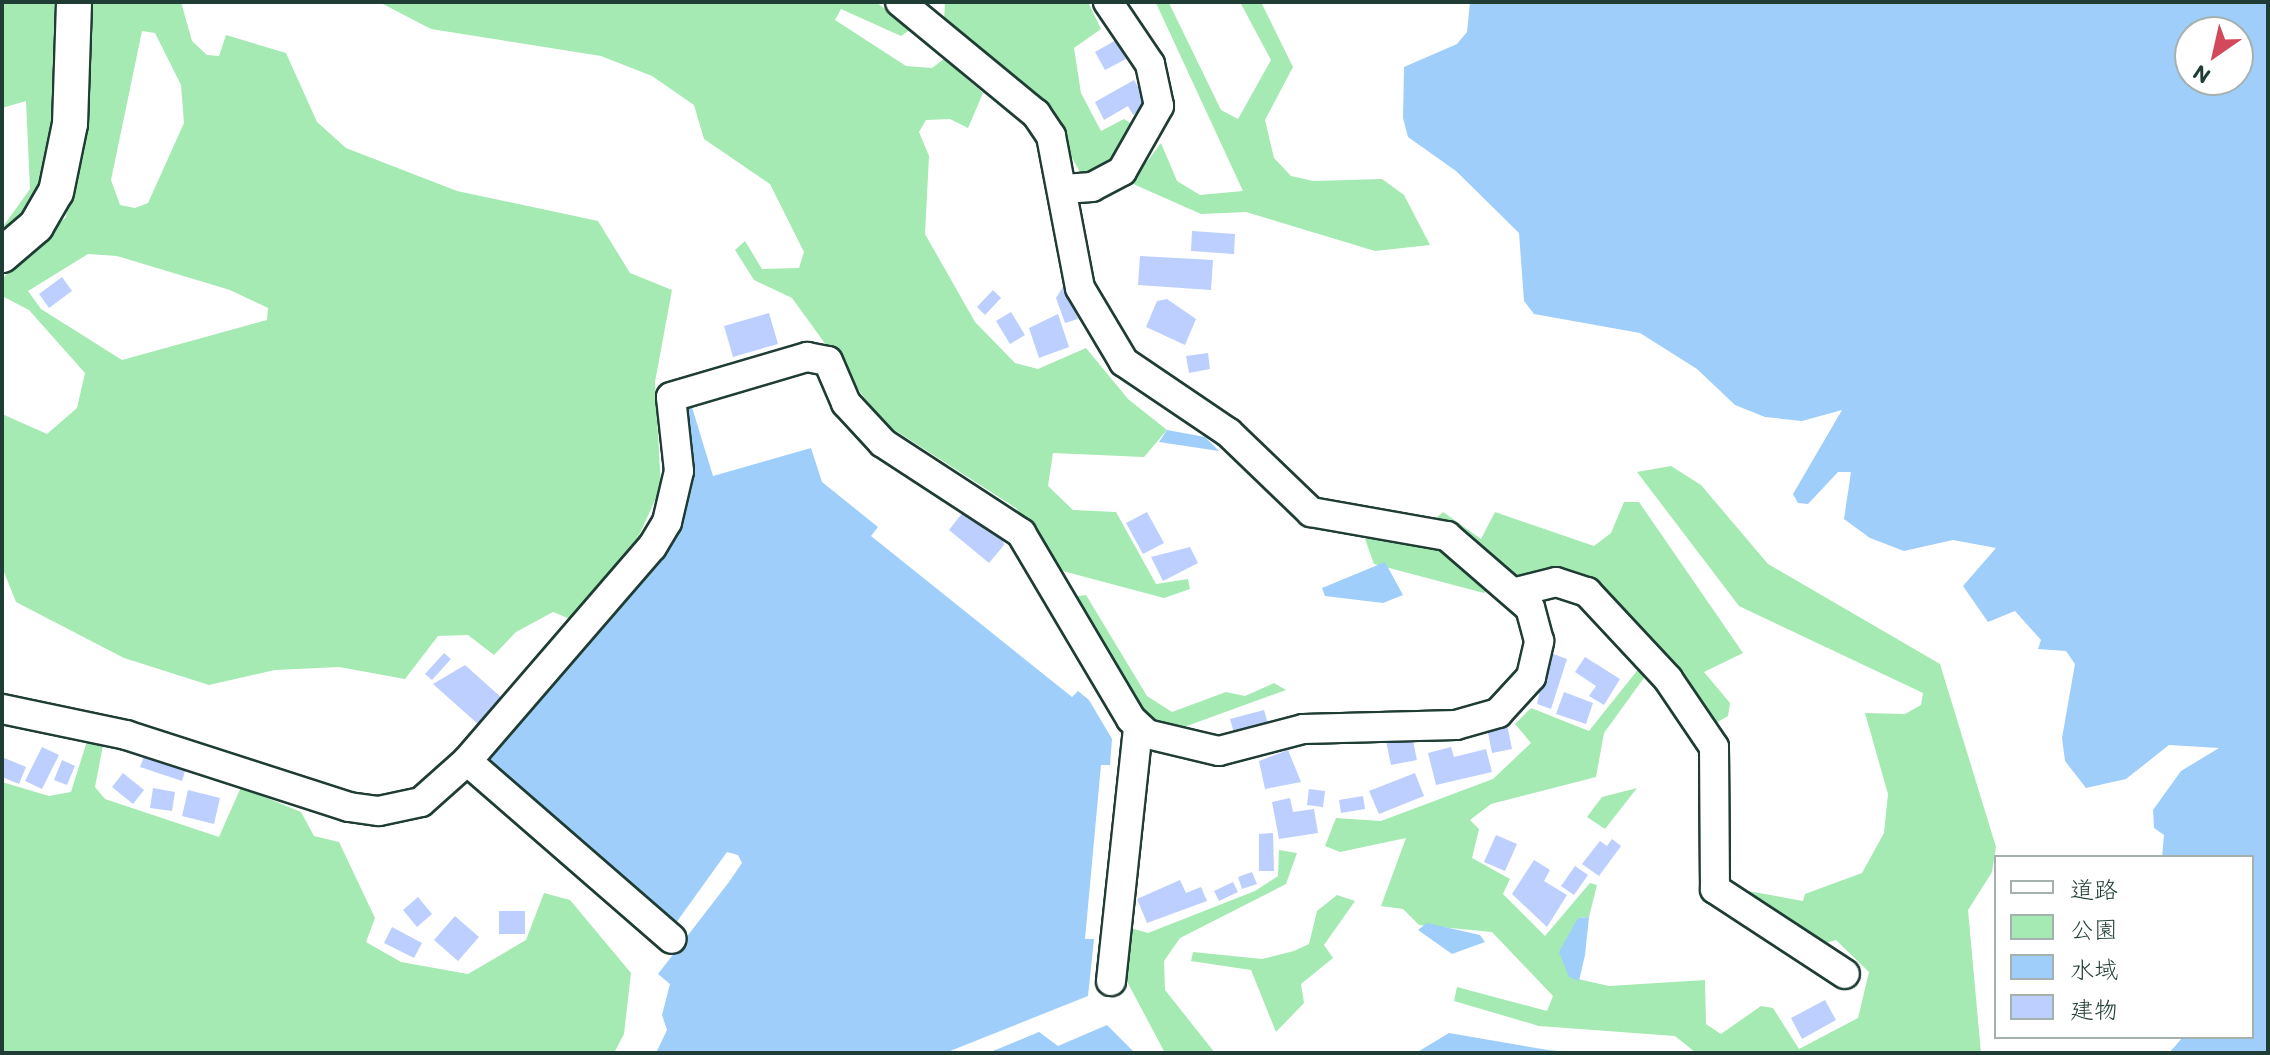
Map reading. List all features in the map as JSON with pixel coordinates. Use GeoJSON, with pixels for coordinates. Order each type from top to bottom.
{"type":"FeatureCollection","features":[{"type":"Feature","properties":{"kind":"main road"},"geometry":{"type":"LineString","coordinates":[[2,255],[36,226],[56,192],[70,124],[74,2]]}},
{"type":"Feature","properties":{"kind":"street"},"geometry":{"type":"LineString","coordinates":[[2,709],[126,735],[379,811],[421,802],[467,761],[667,522],[679,471],[671,397],[807,357],[828,361],[846,403],[883,443],[1021,533],[1138,727],[1167,742],[1219,751],[1303,729],[1479,723],[1516,696],[1536,660],[1538,624],[1516,592],[1447,536],[1311,512],[1229,433],[1124,362],[1080,288],[1064,189],[1051,136],[1036,114],[900,2]]}},
{"type":"Feature","properties":{"kind":"street"},"geometry":{"type":"LineString","coordinates":[[1064,189],[1092,187],[1122,171],[1159,106],[1150,64],[1108,2]]}},
{"type":"Feature","properties":{"kind":"street"},"geometry":{"type":"LineString","coordinates":[[1516,592],[1556,582],[1587,592],[1668,679],[1714,747],[1715,889],[1845,974]]}},
{"type":"Feature","properties":{"kind":"street"},"geometry":{"type":"LineString","coordinates":[[1111,981],[1138,727]]}},
{"type":"Feature","properties":{"kind":"street"},"geometry":{"type":"LineString","coordinates":[[467,761],[672,939]]}},
{"type":"Feature","properties":{"kind":"green space"},"geometry":{"type":"Polygon","coordinates":[[[2,2],[62,2],[47,175],[2,245],[2,228],[30,189],[26,101],[2,108],[2,2]]]}},
{"type":"Feature","properties":{"kind":"green space"},"geometry":{"type":"Polygon","coordinates":[[[88,2],[181,2],[192,41],[207,55],[219,56],[226,35],[286,53],[317,122],[346,148],[457,191],[598,221],[630,273],[672,290],[655,382],[661,487],[625,566],[573,620],[553,612],[516,632],[494,655],[468,635],[438,636],[405,679],[339,667],[275,670],[209,685],[124,658],[16,602],[2,567],[2,414],[47,434],[77,408],[85,373],[29,310],[2,296],[2,279],[66,217],[91,29],[88,2]],[[142,31],[111,180],[120,205],[135,208],[148,203],[184,123],[181,85],[155,33],[142,31]],[[88,254],[28,291],[41,309],[122,360],[267,320],[268,308],[230,290],[117,256],[88,254]]]}},
{"type":"Feature","properties":{"kind":"green space"},"geometry":{"type":"Polygon","coordinates":[[[379,2],[876,2],[911,29],[901,36],[841,9],[835,20],[906,66],[932,68],[944,59],[983,93],[968,128],[950,119],[926,120],[919,132],[929,156],[925,234],[975,322],[1015,363],[1038,369],[1086,348],[1128,399],[1167,430],[1144,457],[1053,453],[1048,486],[1073,510],[1116,512],[1156,584],[1188,579],[1190,589],[1164,598],[1059,570],[1016,508],[882,422],[792,298],[754,280],[735,250],[745,241],[762,269],[799,268],[804,252],[770,184],[704,139],[694,105],[652,76],[601,56],[431,29],[379,2]]]}},
{"type":"Feature","properties":{"kind":"green space"},"geometry":{"type":"Polygon","coordinates":[[[945,2],[1088,2],[1101,29],[1074,48],[1081,93],[1101,131],[1124,119],[1137,127],[1126,147],[1101,171],[1080,172],[1041,103],[944,21],[945,2]]]}},
{"type":"Feature","properties":{"kind":"green space"},"geometry":{"type":"Polygon","coordinates":[[[1240,2],[1261,2],[1293,67],[1265,120],[1274,158],[1291,176],[1313,181],[1382,179],[1404,195],[1430,245],[1375,251],[1246,212],[1201,214],[1131,183],[1161,143],[1177,181],[1200,195],[1243,191],[1156,3],[1169,3],[1221,110],[1238,119],[1271,60],[1240,2]]]}},
{"type":"Feature","properties":{"kind":"green space"},"geometry":{"type":"Polygon","coordinates":[[[1671,466],[1701,485],[1768,564],[1940,664],[1996,847],[1992,872],[1968,910],[1981,1053],[1696,1053],[1675,1036],[1539,1026],[1454,1001],[1457,987],[1547,1011],[1553,996],[1492,932],[1419,925],[1403,909],[1381,906],[1406,838],[1340,852],[1325,846],[1336,818],[1381,821],[1493,779],[1531,743],[1515,724],[1531,708],[1589,731],[1640,667],[1646,675],[1604,733],[1596,777],[1491,804],[1470,820],[1479,829],[1472,858],[1510,879],[1503,894],[1545,936],[1590,883],[1597,885],[1589,917],[1578,918],[1569,977],[1609,986],[1705,980],[1706,1024],[1721,1034],[1761,1006],[1773,1008],[1799,1049],[1858,1018],[1869,972],[1836,940],[1822,944],[1737,889],[1803,901],[1805,894],[1862,873],[1884,833],[1888,794],[1865,713],[1905,714],[1921,705],[1923,693],[1739,606],[1637,472],[1671,466]]]}},
{"type":"Feature","properties":{"kind":"green space"},"geometry":{"type":"Polygon","coordinates":[[[1624,502],[1639,502],[1743,653],[1704,672],[1730,703],[1728,716],[1714,724],[1600,593],[1516,581],[1434,520],[1443,512],[1481,539],[1495,512],[1594,546],[1611,533],[1624,502]]]}},
{"type":"Feature","properties":{"kind":"green space"},"geometry":{"type":"Polygon","coordinates":[[[1394,535],[1432,541],[1492,586],[1484,593],[1374,564],[1365,539],[1394,535]]]}},
{"type":"Feature","properties":{"kind":"green space"},"geometry":{"type":"Polygon","coordinates":[[[1086,595],[1147,696],[1172,712],[1226,692],[1245,696],[1274,683],[1286,690],[1184,727],[1160,728],[1137,708],[1072,597],[1086,595]]]}},
{"type":"Feature","properties":{"kind":"green space"},"geometry":{"type":"Polygon","coordinates":[[[88,738],[104,740],[95,787],[105,799],[219,837],[241,787],[301,812],[314,836],[339,842],[375,918],[366,942],[401,962],[468,974],[526,940],[544,893],[570,900],[631,973],[624,1034],[614,1053],[2,1053],[2,782],[49,796],[71,792],[88,738]]]}},
{"type":"Feature","properties":{"kind":"green space"},"geometry":{"type":"Polygon","coordinates":[[[1637,788],[1605,829],[1587,817],[1602,797],[1637,788]]]}},
{"type":"Feature","properties":{"kind":"green space"},"geometry":{"type":"Polygon","coordinates":[[[1279,850],[1297,853],[1286,884],[1180,938],[1164,961],[1165,990],[1215,1053],[1165,1053],[1122,972],[1127,927],[1148,933],[1255,891],[1278,876],[1279,850]]]}},
{"type":"Feature","properties":{"kind":"green space"},"geometry":{"type":"Polygon","coordinates":[[[1337,895],[1355,901],[1324,945],[1333,958],[1301,984],[1304,1003],[1276,1032],[1251,970],[1191,961],[1193,952],[1262,959],[1294,951],[1309,944],[1317,911],[1337,895]]]}},
{"type":"Feature","properties":{"kind":"water"},"geometry":{"type":"Polygon","coordinates":[[[1470,2],[2268,2],[2268,1053],[2169,1053],[2181,1039],[2254,1039],[2254,855],[2162,855],[2164,835],[2154,828],[2153,810],[2181,771],[2219,748],[2169,745],[2126,779],[2086,788],[2065,761],[2062,738],[2075,664],[2066,651],[2038,649],[2041,640],[2015,611],[1988,622],[1963,586],[1996,548],[1953,540],[1904,551],[1870,538],[1844,519],[1851,472],[1838,472],[1808,504],[1798,503],[1793,494],[1842,410],[1802,421],[1765,417],[1735,405],[1697,369],[1640,333],[1534,314],[1524,301],[1519,233],[1456,171],[1408,137],[1403,118],[1404,67],[1457,44],[1467,32],[1470,2]]]}},
{"type":"Feature","properties":{"kind":"water"},"geometry":{"type":"Polygon","coordinates":[[[691,404],[713,476],[811,448],[822,482],[878,527],[871,536],[1072,697],[1078,691],[1089,700],[1112,739],[1110,765],[1101,765],[1085,939],[1094,939],[1088,996],[945,1053],[656,1053],[667,1030],[662,1015],[670,984],[658,974],[742,863],[738,855],[727,852],[673,927],[483,757],[678,525],[692,488],[684,405],[691,404]]]}},
{"type":"Feature","properties":{"kind":"water"},"geometry":{"type":"Polygon","coordinates":[[[1167,430],[1205,437],[1219,451],[1159,442],[1167,430]]]}},
{"type":"Feature","properties":{"kind":"water"},"geometry":{"type":"Polygon","coordinates":[[[1385,562],[1403,595],[1383,603],[1325,596],[1322,588],[1385,562]]]}},
{"type":"Feature","properties":{"kind":"water"},"geometry":{"type":"Polygon","coordinates":[[[1589,917],[1579,981],[1569,977],[1559,952],[1578,918],[1589,917]]]}},
{"type":"Feature","properties":{"kind":"water"},"geometry":{"type":"Polygon","coordinates":[[[1427,923],[1480,935],[1485,942],[1452,954],[1418,930],[1427,923]]]}},
{"type":"Feature","properties":{"kind":"water"},"geometry":{"type":"Polygon","coordinates":[[[1107,1025],[1135,1053],[988,1053],[1039,1032],[1058,1046],[1107,1025]]]}},
{"type":"Feature","properties":{"kind":"water"},"geometry":{"type":"Polygon","coordinates":[[[1449,1033],[1548,1050],[1584,1053],[1416,1053],[1449,1033]]]}},
{"type":"Feature","properties":{"kind":"building"},"geometry":{"type":"Polygon","coordinates":[[[1116,40],[1126,59],[1105,70],[1095,52],[1116,40]]]}},
{"type":"Feature","properties":{"kind":"building"},"geometry":{"type":"Polygon","coordinates":[[[1134,80],[1149,106],[1133,115],[1128,106],[1104,120],[1095,102],[1134,80]]]}},
{"type":"Feature","properties":{"kind":"building"},"geometry":{"type":"Polygon","coordinates":[[[1192,231],[1235,234],[1234,254],[1191,251],[1192,231]]]}},
{"type":"Feature","properties":{"kind":"building"},"geometry":{"type":"Polygon","coordinates":[[[1140,256],[1213,260],[1211,290],[1138,285],[1140,256]]]}},
{"type":"Feature","properties":{"kind":"building"},"geometry":{"type":"Polygon","coordinates":[[[62,277],[72,291],[49,308],[39,294],[62,277]]]}},
{"type":"Feature","properties":{"kind":"building"},"geometry":{"type":"Polygon","coordinates":[[[1066,282],[1078,319],[1065,323],[1056,298],[1066,282]]]}},
{"type":"Feature","properties":{"kind":"building"},"geometry":{"type":"Polygon","coordinates":[[[993,290],[1001,298],[985,315],[977,307],[993,290]]]}},
{"type":"Feature","properties":{"kind":"building"},"geometry":{"type":"Polygon","coordinates":[[[1167,299],[1196,319],[1185,345],[1146,327],[1157,301],[1167,299]]]}},
{"type":"Feature","properties":{"kind":"building"},"geometry":{"type":"Polygon","coordinates":[[[1011,312],[1025,335],[1010,344],[996,321],[1011,312]]]}},
{"type":"Feature","properties":{"kind":"building"},"geometry":{"type":"Polygon","coordinates":[[[769,313],[778,344],[733,357],[724,326],[769,313]]]}},
{"type":"Feature","properties":{"kind":"building"},"geometry":{"type":"Polygon","coordinates":[[[1058,314],[1069,347],[1039,358],[1029,328],[1058,314]]]}},
{"type":"Feature","properties":{"kind":"building"},"geometry":{"type":"Polygon","coordinates":[[[1208,353],[1210,369],[1189,373],[1186,356],[1208,353]]]}},
{"type":"Feature","properties":{"kind":"building"},"geometry":{"type":"Polygon","coordinates":[[[963,512],[1002,536],[1004,545],[989,563],[949,530],[963,512]]]}},
{"type":"Feature","properties":{"kind":"building"},"geometry":{"type":"Polygon","coordinates":[[[1147,512],[1164,543],[1143,554],[1126,523],[1147,512]]]}},
{"type":"Feature","properties":{"kind":"building"},"geometry":{"type":"Polygon","coordinates":[[[1190,547],[1198,563],[1163,581],[1151,557],[1190,547]]]}},
{"type":"Feature","properties":{"kind":"building"},"geometry":{"type":"Polygon","coordinates":[[[1548,652],[1567,659],[1551,709],[1537,704],[1548,652]]]}},
{"type":"Feature","properties":{"kind":"building"},"geometry":{"type":"Polygon","coordinates":[[[444,653],[451,659],[432,680],[425,674],[444,653]]]}},
{"type":"Feature","properties":{"kind":"building"},"geometry":{"type":"Polygon","coordinates":[[[1585,657],[1620,679],[1604,705],[1589,696],[1596,686],[1575,672],[1585,657]]]}},
{"type":"Feature","properties":{"kind":"building"},"geometry":{"type":"Polygon","coordinates":[[[465,665],[503,699],[479,725],[433,684],[465,665]]]}},
{"type":"Feature","properties":{"kind":"building"},"geometry":{"type":"Polygon","coordinates":[[[1564,692],[1593,703],[1586,724],[1556,714],[1564,692]]]}},
{"type":"Feature","properties":{"kind":"building"},"geometry":{"type":"Polygon","coordinates":[[[1264,710],[1270,731],[1236,740],[1230,719],[1264,710]]]}},
{"type":"Feature","properties":{"kind":"building"},"geometry":{"type":"Polygon","coordinates":[[[1507,724],[1512,749],[1492,753],[1487,728],[1507,724]]]}},
{"type":"Feature","properties":{"kind":"building"},"geometry":{"type":"Polygon","coordinates":[[[1412,736],[1417,760],[1391,765],[1386,741],[1412,736]]]}},
{"type":"Feature","properties":{"kind":"building"},"geometry":{"type":"Polygon","coordinates":[[[42,747],[59,755],[42,789],[25,781],[42,747]]]}},
{"type":"Feature","properties":{"kind":"building"},"geometry":{"type":"Polygon","coordinates":[[[1451,747],[1454,757],[1486,749],[1492,772],[1436,785],[1428,753],[1451,747]]]}},
{"type":"Feature","properties":{"kind":"building"},"geometry":{"type":"Polygon","coordinates":[[[1288,750],[1301,782],[1265,789],[1259,761],[1288,750]]]}},
{"type":"Feature","properties":{"kind":"building"},"geometry":{"type":"Polygon","coordinates":[[[145,754],[186,768],[182,781],[140,767],[145,754]]]}},
{"type":"Feature","properties":{"kind":"building"},"geometry":{"type":"Polygon","coordinates":[[[2,757],[26,767],[19,784],[2,777],[2,757]]]}},
{"type":"Feature","properties":{"kind":"building"},"geometry":{"type":"Polygon","coordinates":[[[62,760],[75,766],[67,785],[54,780],[62,760]]]}},
{"type":"Feature","properties":{"kind":"building"},"geometry":{"type":"Polygon","coordinates":[[[123,773],[144,790],[133,804],[112,787],[123,773]]]}},
{"type":"Feature","properties":{"kind":"building"},"geometry":{"type":"Polygon","coordinates":[[[1415,773],[1424,796],[1379,814],[1369,791],[1415,773]]]}},
{"type":"Feature","properties":{"kind":"building"},"geometry":{"type":"Polygon","coordinates":[[[153,788],[175,792],[172,811],[150,808],[153,788]]]}},
{"type":"Feature","properties":{"kind":"building"},"geometry":{"type":"Polygon","coordinates":[[[1309,789],[1325,791],[1323,807],[1307,805],[1309,789]]]}},
{"type":"Feature","properties":{"kind":"building"},"geometry":{"type":"Polygon","coordinates":[[[188,790],[220,798],[214,824],[182,816],[188,790]]]}},
{"type":"Feature","properties":{"kind":"building"},"geometry":{"type":"Polygon","coordinates":[[[1363,796],[1365,809],[1341,813],[1339,800],[1363,796]]]}},
{"type":"Feature","properties":{"kind":"building"},"geometry":{"type":"Polygon","coordinates":[[[1290,798],[1293,812],[1314,809],[1318,833],[1279,839],[1272,802],[1290,798]]]}},
{"type":"Feature","properties":{"kind":"building"},"geometry":{"type":"Polygon","coordinates":[[[1273,833],[1274,871],[1259,871],[1259,834],[1273,833]]]}},
{"type":"Feature","properties":{"kind":"building"},"geometry":{"type":"Polygon","coordinates":[[[1496,835],[1517,844],[1505,871],[1484,862],[1496,835]]]}},
{"type":"Feature","properties":{"kind":"building"},"geometry":{"type":"Polygon","coordinates":[[[1612,839],[1621,846],[1599,876],[1582,864],[1600,841],[1607,846],[1612,839]]]}},
{"type":"Feature","properties":{"kind":"building"},"geometry":{"type":"Polygon","coordinates":[[[1534,860],[1550,870],[1544,881],[1567,895],[1547,927],[1512,894],[1534,860]]]}},
{"type":"Feature","properties":{"kind":"building"},"geometry":{"type":"Polygon","coordinates":[[[1575,866],[1588,875],[1574,895],[1561,886],[1575,866]]]}},
{"type":"Feature","properties":{"kind":"building"},"geometry":{"type":"Polygon","coordinates":[[[1252,872],[1257,884],[1242,889],[1238,877],[1252,872]]]}},
{"type":"Feature","properties":{"kind":"building"},"geometry":{"type":"Polygon","coordinates":[[[1180,880],[1186,893],[1201,887],[1207,901],[1147,923],[1137,899],[1180,880]]]}},
{"type":"Feature","properties":{"kind":"building"},"geometry":{"type":"Polygon","coordinates":[[[1233,882],[1238,892],[1219,901],[1214,891],[1233,882]]]}},
{"type":"Feature","properties":{"kind":"building"},"geometry":{"type":"Polygon","coordinates":[[[418,897],[432,914],[417,927],[403,910],[418,897]]]}},
{"type":"Feature","properties":{"kind":"building"},"geometry":{"type":"Polygon","coordinates":[[[499,911],[525,911],[525,934],[499,934],[499,911]]]}},
{"type":"Feature","properties":{"kind":"building"},"geometry":{"type":"Polygon","coordinates":[[[455,916],[479,937],[458,961],[434,940],[455,916]]]}},
{"type":"Feature","properties":{"kind":"building"},"geometry":{"type":"Polygon","coordinates":[[[392,927],[422,943],[414,958],[384,943],[392,927]]]}},
{"type":"Feature","properties":{"kind":"building"},"geometry":{"type":"Polygon","coordinates":[[[1825,1000],[1836,1020],[1802,1039],[1791,1018],[1825,1000]]]}}]}
